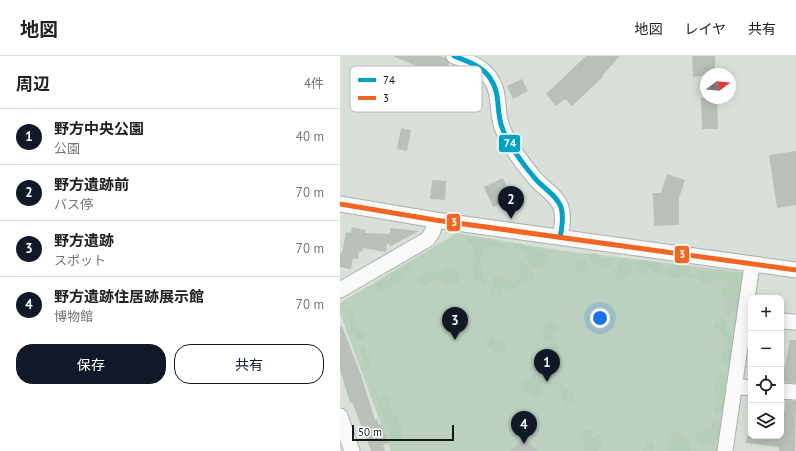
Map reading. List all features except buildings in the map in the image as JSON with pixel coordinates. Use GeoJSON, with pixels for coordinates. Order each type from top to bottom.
{"type":"FeatureCollection","features":[{"type":"Feature","properties":{"kind":"street"},"geometry":{"type":"LineString","coordinates":[[454,56],[476,66]]}},
{"type":"Feature","properties":{"kind":"street"},"geometry":{"type":"LineString","coordinates":[[482,69],[490,77],[498,96],[499,116],[503,130],[533,177],[557,199],[561,208],[563,221],[560,237]]}},
{"type":"Feature","properties":{"kind":"street"},"geometry":{"type":"LineString","coordinates":[[340,204],[435,220],[796,270]]}},
{"type":"Feature","properties":{"kind":"street"},"geometry":{"type":"LineString","coordinates":[[340,290],[428,239],[433,231],[435,220]]}},
{"type":"Feature","properties":{"kind":"street"},"geometry":{"type":"LineString","coordinates":[[725,451],[734,386],[747,319],[752,265]]}},
{"type":"Feature","properties":{"kind":"street"},"geometry":{"type":"LineString","coordinates":[[784,321],[796,322]]}},
{"type":"Feature","properties":{"kind":"street"},"geometry":{"type":"LineString","coordinates":[[734,386],[748,388]]}},
{"type":"Feature","properties":{"kind":"street"},"geometry":{"type":"LineString","coordinates":[[784,391],[796,392]]}},
{"type":"Feature","properties":{"kind":"street"},"geometry":{"type":"LineString","coordinates":[[340,416],[352,451]]}},
{"type":"Feature","properties":{"kind":"green space"},"geometry":{"type":"Polygon","coordinates":[[[457,233],[557,250],[743,272],[717,451],[391,451],[340,313],[340,303],[457,233]]]}},
{"type":"Feature","properties":{"kind":"green space"},"geometry":{"type":"Polygon","coordinates":[[[467,239],[491,240],[507,245],[506,248],[484,246],[480,262],[482,266],[481,270],[478,271],[481,273],[483,279],[489,281],[489,284],[484,287],[479,281],[473,279],[474,269],[472,266],[474,260],[472,257],[475,252],[472,244],[467,244],[467,239]]]}},
{"type":"Feature","properties":{"kind":"green space"},"geometry":{"type":"Polygon","coordinates":[[[516,244],[543,250],[548,260],[545,267],[541,270],[534,269],[528,263],[527,254],[518,248],[515,249],[514,246],[516,244]]]}},
{"type":"Feature","properties":{"kind":"green space"},"geometry":{"type":"Polygon","coordinates":[[[594,253],[599,255],[601,259],[608,258],[611,266],[604,270],[601,269],[599,265],[595,265],[593,261],[590,261],[591,254],[594,253]]]}},
{"type":"Feature","properties":{"kind":"green space"},"geometry":{"type":"Polygon","coordinates":[[[579,258],[585,258],[589,262],[589,268],[585,272],[579,272],[575,268],[575,262],[579,258]]]}},
{"type":"Feature","properties":{"kind":"green space"},"geometry":{"type":"Polygon","coordinates":[[[622,258],[627,258],[631,263],[632,269],[625,279],[618,282],[614,273],[622,258]]]}},
{"type":"Feature","properties":{"kind":"green space"},"geometry":{"type":"Polygon","coordinates":[[[639,260],[660,263],[664,269],[663,272],[658,275],[649,268],[644,274],[640,274],[636,270],[635,265],[639,260]]]}},
{"type":"Feature","properties":{"kind":"green space"},"geometry":{"type":"Polygon","coordinates":[[[524,262],[534,275],[534,279],[531,281],[521,282],[519,287],[513,290],[502,288],[500,298],[492,298],[490,290],[493,287],[493,276],[498,276],[514,283],[520,278],[519,263],[524,262]]]}},
{"type":"Feature","properties":{"kind":"green space"},"geometry":{"type":"Polygon","coordinates":[[[409,265],[412,269],[404,273],[404,280],[379,292],[374,291],[375,284],[378,281],[390,280],[390,276],[409,265]]]}},
{"type":"Feature","properties":{"kind":"green space"},"geometry":{"type":"Polygon","coordinates":[[[679,265],[690,267],[692,274],[695,275],[699,271],[704,270],[710,274],[715,270],[724,274],[727,272],[736,273],[742,285],[737,310],[729,315],[725,314],[724,303],[727,303],[721,291],[728,283],[727,280],[725,281],[715,278],[711,285],[706,286],[697,277],[690,280],[686,275],[680,278],[668,277],[666,274],[668,268],[679,265]]]}},
{"type":"Feature","properties":{"kind":"green space"},"geometry":{"type":"Polygon","coordinates":[[[448,268],[453,269],[457,273],[460,280],[458,283],[447,284],[438,278],[435,282],[430,282],[426,286],[421,285],[417,281],[418,275],[431,272],[439,273],[448,268]]]}},
{"type":"Feature","properties":{"kind":"green space"},"geometry":{"type":"Polygon","coordinates":[[[352,309],[357,328],[363,331],[366,336],[359,341],[355,335],[355,331],[351,331],[350,322],[347,320],[346,316],[349,313],[348,310],[352,309]]]}},
{"type":"Feature","properties":{"kind":"green space"},"geometry":{"type":"Polygon","coordinates":[[[722,319],[725,319],[728,322],[725,328],[731,333],[730,337],[735,341],[729,366],[726,367],[721,361],[725,338],[719,328],[713,327],[716,320],[719,323],[722,319]]]}},
{"type":"Feature","properties":{"kind":"green space"},"geometry":{"type":"Polygon","coordinates":[[[548,321],[554,322],[559,331],[553,336],[560,348],[554,353],[556,355],[555,358],[550,361],[557,370],[554,371],[554,376],[550,376],[548,366],[542,360],[545,353],[551,351],[548,342],[544,341],[541,335],[542,331],[545,330],[544,325],[548,321]]]}},
{"type":"Feature","properties":{"kind":"green space"},"geometry":{"type":"Polygon","coordinates":[[[492,336],[496,342],[502,340],[505,342],[506,347],[504,351],[493,352],[492,348],[488,347],[486,342],[488,338],[492,336]]]}},
{"type":"Feature","properties":{"kind":"green space"},"geometry":{"type":"Polygon","coordinates":[[[361,347],[365,347],[366,353],[371,357],[369,363],[371,367],[367,370],[365,368],[363,355],[360,352],[361,347]]]}},
{"type":"Feature","properties":{"kind":"green space"},"geometry":{"type":"Polygon","coordinates":[[[536,374],[540,376],[543,383],[539,389],[543,390],[545,394],[536,399],[520,388],[523,381],[528,380],[536,374]]]}},
{"type":"Feature","properties":{"kind":"green space"},"geometry":{"type":"Polygon","coordinates":[[[722,374],[725,375],[726,379],[726,396],[724,408],[717,414],[714,412],[713,407],[717,399],[713,393],[718,376],[722,374]]]}},
{"type":"Feature","properties":{"kind":"green space"},"geometry":{"type":"Polygon","coordinates":[[[562,384],[564,389],[569,389],[574,395],[574,402],[566,403],[562,397],[562,390],[558,389],[559,385],[562,384]]]}},
{"type":"Feature","properties":{"kind":"green space"},"geometry":{"type":"Polygon","coordinates":[[[374,392],[377,392],[380,400],[381,396],[385,394],[388,397],[390,404],[388,408],[396,416],[402,429],[400,443],[392,439],[374,392]]]}},
{"type":"Feature","properties":{"kind":"green space"},"geometry":{"type":"Polygon","coordinates":[[[715,419],[722,422],[722,434],[710,444],[707,445],[700,443],[696,439],[697,433],[707,427],[712,431],[712,422],[715,419]]]}},
{"type":"Feature","properties":{"kind":"green space"},"geometry":{"type":"Polygon","coordinates":[[[583,430],[592,430],[594,432],[590,438],[592,440],[597,435],[601,435],[602,443],[597,451],[584,451],[586,445],[580,440],[579,436],[583,430]]]}},
{"type":"Feature","properties":{"kind":"green space"},"geometry":{"type":"Polygon","coordinates":[[[674,432],[681,434],[686,438],[690,444],[691,451],[669,451],[668,441],[674,432]]]}},
{"type":"Feature","properties":{"kind":"green space"},"geometry":{"type":"Polygon","coordinates":[[[651,441],[655,444],[653,451],[642,451],[646,448],[646,442],[651,441]]]}},
{"type":"Feature","properties":{"kind":"transit line","name":"74"},"geometry":{"type":"LineString","coordinates":[[454,56],[477,66]]}},
{"type":"Feature","properties":{"kind":"transit line","name":"74"},"geometry":{"type":"LineString","coordinates":[[482,69],[494,84],[499,117],[509,142],[516,154],[536,180],[559,202],[563,219],[560,237]]}},
{"type":"Feature","properties":{"kind":"transit line","name":"3"},"geometry":{"type":"LineString","coordinates":[[340,204],[435,220],[796,270]]}},
{"type":"Feature","properties":{"kind":"place","name":"野方遺跡前"},"geometry":{"type":"Point","coordinates":[511,219]}},
{"type":"Feature","properties":{"kind":"place","name":"野方遺跡"},"geometry":{"type":"Point","coordinates":[455,340]}},
{"type":"Feature","properties":{"kind":"place","name":"野方中央公園"},"geometry":{"type":"Point","coordinates":[547,382]}},
{"type":"Feature","properties":{"kind":"place","name":"野方遺跡住居跡展示館"},"geometry":{"type":"Point","coordinates":[524,444]}}]}
